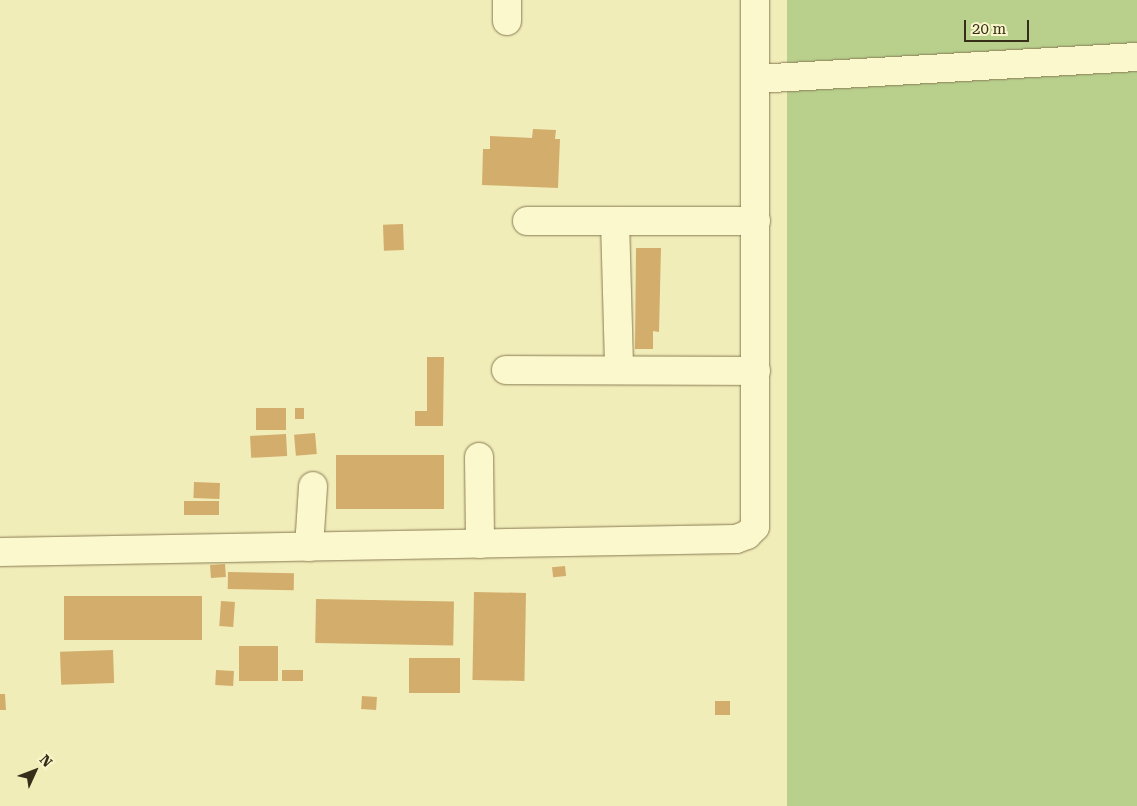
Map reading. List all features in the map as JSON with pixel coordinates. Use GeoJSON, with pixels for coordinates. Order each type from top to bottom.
{"type":"FeatureCollection","features":[{"type":"Feature","properties":{"kind":"street"},"geometry":{"type":"LineString","coordinates":[[0,552],[736,540],[747,535],[755,527],[755,0]]}},
{"type":"Feature","properties":{"kind":"street"},"geometry":{"type":"LineString","coordinates":[[755,79],[1137,56]]}},
{"type":"Feature","properties":{"kind":"street"},"geometry":{"type":"LineString","coordinates":[[615,220],[619,368]]}},
{"type":"Feature","properties":{"kind":"street"},"geometry":{"type":"LineString","coordinates":[[527,221],[756,221]]}},
{"type":"Feature","properties":{"kind":"street"},"geometry":{"type":"LineString","coordinates":[[506,370],[619,368],[756,371]]}},
{"type":"Feature","properties":{"kind":"street"},"geometry":{"type":"LineString","coordinates":[[479,457],[480,544]]}},
{"type":"Feature","properties":{"kind":"street"},"geometry":{"type":"LineString","coordinates":[[309,547],[313,486]]}},
{"type":"Feature","properties":{"kind":"green space"},"geometry":{"type":"Polygon","coordinates":[[[787,0],[1137,0],[1137,806],[787,806],[787,0]]]}},
{"type":"Feature","properties":{"kind":"building"},"geometry":{"type":"Polygon","coordinates":[[[533,129],[556,130],[555,139],[560,139],[558,188],[482,185],[483,149],[490,149],[490,136],[532,138],[533,129]]]}},
{"type":"Feature","properties":{"kind":"building"},"geometry":{"type":"Polygon","coordinates":[[[403,224],[404,250],[384,251],[383,225],[403,224]]]}},
{"type":"Feature","properties":{"kind":"building"},"geometry":{"type":"Polygon","coordinates":[[[636,248],[661,248],[659,332],[653,331],[653,349],[635,349],[636,248]]]}},
{"type":"Feature","properties":{"kind":"building"},"geometry":{"type":"Polygon","coordinates":[[[427,357],[444,357],[443,426],[415,426],[415,411],[427,411],[427,357]]]}},
{"type":"Feature","properties":{"kind":"building"},"geometry":{"type":"Polygon","coordinates":[[[256,408],[286,408],[286,430],[256,430],[256,408]]]}},
{"type":"Feature","properties":{"kind":"building"},"geometry":{"type":"Polygon","coordinates":[[[295,408],[304,408],[304,419],[295,419],[295,408]]]}},
{"type":"Feature","properties":{"kind":"building"},"geometry":{"type":"Polygon","coordinates":[[[315,433],[317,454],[296,456],[294,435],[315,433]]]}},
{"type":"Feature","properties":{"kind":"building"},"geometry":{"type":"Polygon","coordinates":[[[286,434],[287,456],[251,458],[250,436],[286,434]]]}},
{"type":"Feature","properties":{"kind":"building"},"geometry":{"type":"Polygon","coordinates":[[[336,455],[444,455],[444,509],[336,509],[336,455]]]}},
{"type":"Feature","properties":{"kind":"building"},"geometry":{"type":"Polygon","coordinates":[[[194,482],[220,483],[219,499],[193,498],[194,482]]]}},
{"type":"Feature","properties":{"kind":"building"},"geometry":{"type":"Polygon","coordinates":[[[184,501],[219,501],[219,515],[184,515],[184,501]]]}},
{"type":"Feature","properties":{"kind":"building"},"geometry":{"type":"Polygon","coordinates":[[[225,564],[226,577],[211,578],[210,565],[225,564]]]}},
{"type":"Feature","properties":{"kind":"building"},"geometry":{"type":"Polygon","coordinates":[[[565,566],[566,576],[553,577],[552,567],[565,566]]]}},
{"type":"Feature","properties":{"kind":"building"},"geometry":{"type":"Polygon","coordinates":[[[228,572],[294,573],[294,590],[228,589],[228,572]]]}},
{"type":"Feature","properties":{"kind":"building"},"geometry":{"type":"Polygon","coordinates":[[[474,592],[526,593],[524,681],[472,680],[474,592]]]}},
{"type":"Feature","properties":{"kind":"building"},"geometry":{"type":"Polygon","coordinates":[[[64,596],[202,596],[202,640],[64,640],[64,596]]]}},
{"type":"Feature","properties":{"kind":"building"},"geometry":{"type":"Polygon","coordinates":[[[316,599],[454,601],[453,645],[315,643],[316,599]]]}},
{"type":"Feature","properties":{"kind":"building"},"geometry":{"type":"Polygon","coordinates":[[[221,601],[235,602],[233,627],[219,626],[221,601]]]}},
{"type":"Feature","properties":{"kind":"building"},"geometry":{"type":"Polygon","coordinates":[[[239,646],[278,646],[278,681],[239,681],[239,646]]]}},
{"type":"Feature","properties":{"kind":"building"},"geometry":{"type":"Polygon","coordinates":[[[113,650],[114,683],[61,685],[60,652],[113,650]]]}},
{"type":"Feature","properties":{"kind":"building"},"geometry":{"type":"Polygon","coordinates":[[[409,658],[460,658],[460,693],[409,693],[409,658]]]}},
{"type":"Feature","properties":{"kind":"building"},"geometry":{"type":"Polygon","coordinates":[[[216,670],[234,671],[233,686],[215,685],[216,670]]]}},
{"type":"Feature","properties":{"kind":"building"},"geometry":{"type":"Polygon","coordinates":[[[282,670],[303,670],[303,681],[282,681],[282,670]]]}},
{"type":"Feature","properties":{"kind":"building"},"geometry":{"type":"Polygon","coordinates":[[[0,694],[5,694],[6,710],[0,710],[0,694]]]}},
{"type":"Feature","properties":{"kind":"building"},"geometry":{"type":"Polygon","coordinates":[[[362,696],[377,697],[376,710],[361,709],[362,696]]]}},
{"type":"Feature","properties":{"kind":"building"},"geometry":{"type":"Polygon","coordinates":[[[715,701],[730,701],[730,715],[715,715],[715,701]]]}}]}
